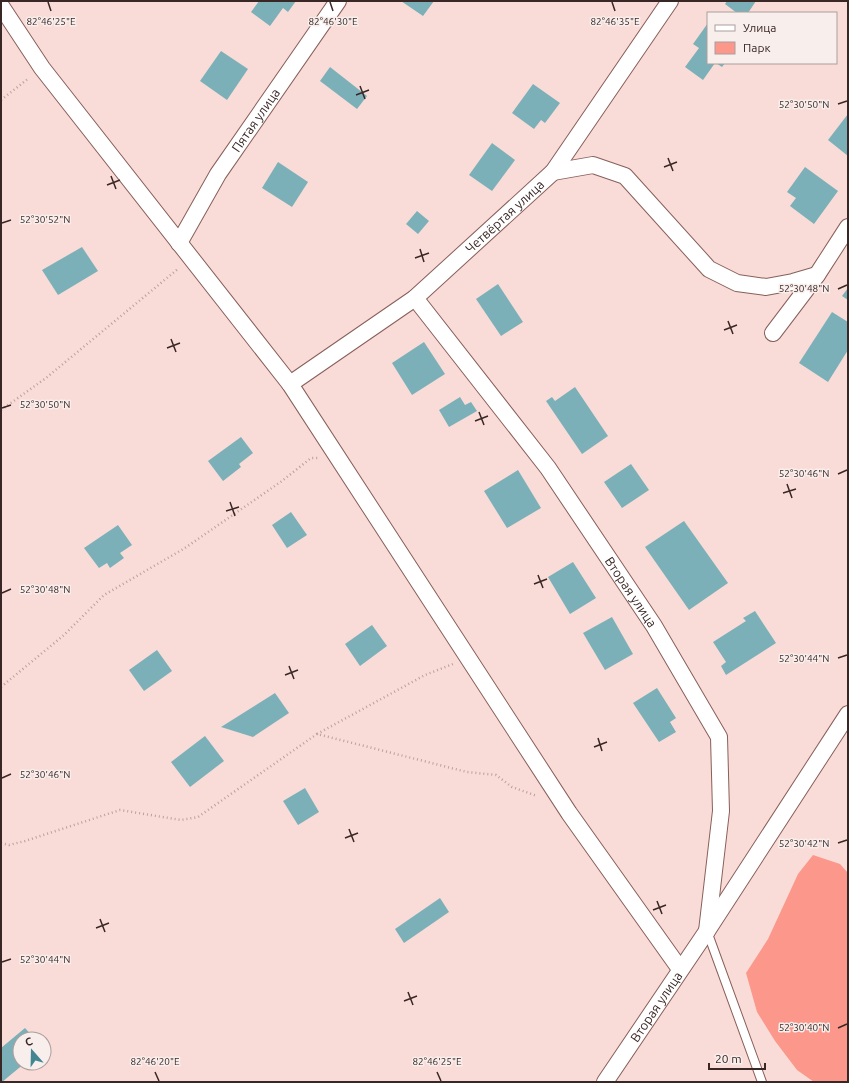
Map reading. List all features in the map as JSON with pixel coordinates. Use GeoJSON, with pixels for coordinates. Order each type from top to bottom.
{"type":"FeatureCollection","features":[{"type":"Feature","properties":{"kind":"street","name":"Пятая улица"},"geometry":{"type":"LineString","coordinates":[[179,243],[218,174],[338,1]]}},
{"type":"Feature","properties":{"kind":"street","name":"Четвёртая улица"},"geometry":{"type":"LineString","coordinates":[[290,384],[415,298],[553,172],[670,1]]}},
{"type":"Feature","properties":{"kind":"street"},"geometry":{"type":"LineString","coordinates":[[2,7],[42,68],[290,384],[569,813],[680,969]]}},
{"type":"Feature","properties":{"kind":"street"},"geometry":{"type":"LineString","coordinates":[[553,172],[593,165],[624,176],[709,269],[737,283],[766,287],[793,282],[817,275]]}},
{"type":"Feature","properties":{"kind":"street"},"geometry":{"type":"LineString","coordinates":[[773,333],[817,275],[848,226]]}},
{"type":"Feature","properties":{"kind":"street","name":"Вторая улица"},"geometry":{"type":"LineString","coordinates":[[415,298],[548,468],[654,626],[718,737],[721,811],[707,931]]}},
{"type":"Feature","properties":{"kind":"street","name":"Вторая улица"},"geometry":{"type":"LineString","coordinates":[[605,1082],[707,931],[848,714]]}},
{"type":"Feature","properties":{"kind":"lane"},"geometry":{"type":"LineString","coordinates":[[707,931],[762,1082]]}},
{"type":"Feature","properties":{"kind":"path"},"geometry":{"type":"LineString","coordinates":[[1,100],[42,68]]}},
{"type":"Feature","properties":{"kind":"path"},"geometry":{"type":"LineString","coordinates":[[1,410],[46,378],[191,258]]}},
{"type":"Feature","properties":{"kind":"path"},"geometry":{"type":"LineString","coordinates":[[1,686],[64,635],[104,595],[185,548],[282,481],[311,458],[338,458]]}},
{"type":"Feature","properties":{"kind":"path"},"geometry":{"type":"LineString","coordinates":[[1,843],[9,845],[25,841],[120,810],[181,820],[198,817],[317,734],[425,675],[454,663],[471,663]]}},
{"type":"Feature","properties":{"kind":"path"},"geometry":{"type":"LineString","coordinates":[[317,734],[467,772],[496,774],[512,787],[538,796]]}},
{"type":"Feature","properties":{"kind":"green space"},"geometry":{"type":"Polygon","coordinates":[[[813,855],[840,864],[848,873],[848,1082],[814,1082],[797,1070],[775,1041],[757,1012],[746,973],[768,939],[798,874],[813,855]]]}},
{"type":"Feature","properties":{"kind":"building"},"geometry":{"type":"Polygon","coordinates":[[[259,1],[296,1],[288,12],[283,8],[270,26],[251,12],[259,1]]]}},
{"type":"Feature","properties":{"kind":"building"},"geometry":{"type":"Polygon","coordinates":[[[401,1],[434,1],[423,16],[401,1]]]}},
{"type":"Feature","properties":{"kind":"building"},"geometry":{"type":"Polygon","coordinates":[[[727,1],[756,1],[749,12],[736,12],[725,4],[727,1]]]}},
{"type":"Feature","properties":{"kind":"building"},"geometry":{"type":"Polygon","coordinates":[[[707,24],[707,64],[714,64],[703,80],[685,67],[699,48],[693,44],[707,24]]]}},
{"type":"Feature","properties":{"kind":"building"},"geometry":{"type":"Polygon","coordinates":[[[221,51],[248,69],[227,100],[200,81],[221,51]]]}},
{"type":"Feature","properties":{"kind":"building"},"geometry":{"type":"Polygon","coordinates":[[[718,64],[724,64],[722,67],[718,64]]]}},
{"type":"Feature","properties":{"kind":"building"},"geometry":{"type":"Polygon","coordinates":[[[330,67],[367,96],[357,109],[320,81],[330,67]]]}},
{"type":"Feature","properties":{"kind":"building"},"geometry":{"type":"Polygon","coordinates":[[[533,84],[560,103],[545,123],[541,120],[534,129],[512,113],[533,84]]]}},
{"type":"Feature","properties":{"kind":"building"},"geometry":{"type":"Polygon","coordinates":[[[848,114],[848,156],[828,140],[848,114]]]}},
{"type":"Feature","properties":{"kind":"building"},"geometry":{"type":"Polygon","coordinates":[[[492,143],[515,160],[492,191],[469,175],[492,143]]]}},
{"type":"Feature","properties":{"kind":"building"},"geometry":{"type":"Polygon","coordinates":[[[278,162],[308,182],[292,207],[262,188],[278,162]]]}},
{"type":"Feature","properties":{"kind":"building"},"geometry":{"type":"Polygon","coordinates":[[[805,167],[838,191],[814,224],[790,206],[796,198],[787,192],[805,167]]]}},
{"type":"Feature","properties":{"kind":"building"},"geometry":{"type":"Polygon","coordinates":[[[417,211],[429,221],[418,234],[406,224],[417,211]]]}},
{"type":"Feature","properties":{"kind":"building"},"geometry":{"type":"Polygon","coordinates":[[[82,247],[98,271],[58,295],[42,270],[82,247]]]}},
{"type":"Feature","properties":{"kind":"building"},"geometry":{"type":"Polygon","coordinates":[[[498,284],[523,322],[501,336],[476,299],[498,284]]]}},
{"type":"Feature","properties":{"kind":"building"},"geometry":{"type":"Polygon","coordinates":[[[848,288],[848,300],[842,296],[848,288]]]}},
{"type":"Feature","properties":{"kind":"building"},"geometry":{"type":"Polygon","coordinates":[[[832,312],[848,322],[848,350],[828,382],[799,363],[832,312]]]}},
{"type":"Feature","properties":{"kind":"building"},"geometry":{"type":"Polygon","coordinates":[[[424,342],[445,374],[412,395],[392,363],[424,342]]]}},
{"type":"Feature","properties":{"kind":"building"},"geometry":{"type":"Polygon","coordinates":[[[575,387],[608,436],[582,454],[546,401],[552,397],[555,401],[575,387]]]}},
{"type":"Feature","properties":{"kind":"building"},"geometry":{"type":"Polygon","coordinates":[[[460,397],[465,405],[471,402],[477,411],[449,427],[439,410],[460,397]]]}},
{"type":"Feature","properties":{"kind":"building"},"geometry":{"type":"Polygon","coordinates":[[[241,437],[253,453],[239,464],[241,467],[223,481],[208,461],[241,437]]]}},
{"type":"Feature","properties":{"kind":"building"},"geometry":{"type":"Polygon","coordinates":[[[631,464],[649,490],[622,508],[604,482],[631,464]]]}},
{"type":"Feature","properties":{"kind":"building"},"geometry":{"type":"Polygon","coordinates":[[[518,470],[541,508],[507,528],[484,491],[518,470]]]}},
{"type":"Feature","properties":{"kind":"building"},"geometry":{"type":"Polygon","coordinates":[[[291,512],[307,535],[287,548],[272,525],[291,512]]]}},
{"type":"Feature","properties":{"kind":"building"},"geometry":{"type":"Polygon","coordinates":[[[684,521],[728,583],[689,610],[645,547],[684,521]]]}},
{"type":"Feature","properties":{"kind":"building"},"geometry":{"type":"Polygon","coordinates":[[[118,525],[132,545],[120,553],[124,558],[110,568],[107,563],[99,568],[84,548],[118,525]]]}},
{"type":"Feature","properties":{"kind":"building"},"geometry":{"type":"Polygon","coordinates":[[[573,562],[596,598],[570,614],[548,577],[573,562]]]}},
{"type":"Feature","properties":{"kind":"building"},"geometry":{"type":"Polygon","coordinates":[[[755,611],[776,643],[726,675],[721,666],[726,662],[713,642],[746,621],[743,618],[755,611]]]}},
{"type":"Feature","properties":{"kind":"building"},"geometry":{"type":"Polygon","coordinates":[[[612,617],[633,654],[605,670],[583,633],[612,617]]]}},
{"type":"Feature","properties":{"kind":"building"},"geometry":{"type":"Polygon","coordinates":[[[372,625],[387,646],[360,666],[345,644],[372,625]]]}},
{"type":"Feature","properties":{"kind":"building"},"geometry":{"type":"Polygon","coordinates":[[[157,650],[172,671],[144,691],[129,670],[157,650]]]}},
{"type":"Feature","properties":{"kind":"building"},"geometry":{"type":"Polygon","coordinates":[[[657,688],[676,718],[670,722],[676,732],[659,742],[633,703],[657,688]]]}},
{"type":"Feature","properties":{"kind":"building"},"geometry":{"type":"Polygon","coordinates":[[[275,693],[289,713],[253,737],[221,727],[275,693]]]}},
{"type":"Feature","properties":{"kind":"building"},"geometry":{"type":"Polygon","coordinates":[[[205,736],[224,761],[190,787],[171,762],[205,736]]]}},
{"type":"Feature","properties":{"kind":"building"},"geometry":{"type":"Polygon","coordinates":[[[305,788],[319,812],[298,825],[283,801],[305,788]]]}},
{"type":"Feature","properties":{"kind":"building"},"geometry":{"type":"Polygon","coordinates":[[[440,898],[449,912],[404,943],[395,929],[440,898]]]}},
{"type":"Feature","properties":{"kind":"building"},"geometry":{"type":"Polygon","coordinates":[[[12,1039],[12,1071],[15,1071],[2,1082],[1,1048],[12,1039]]]}}]}
